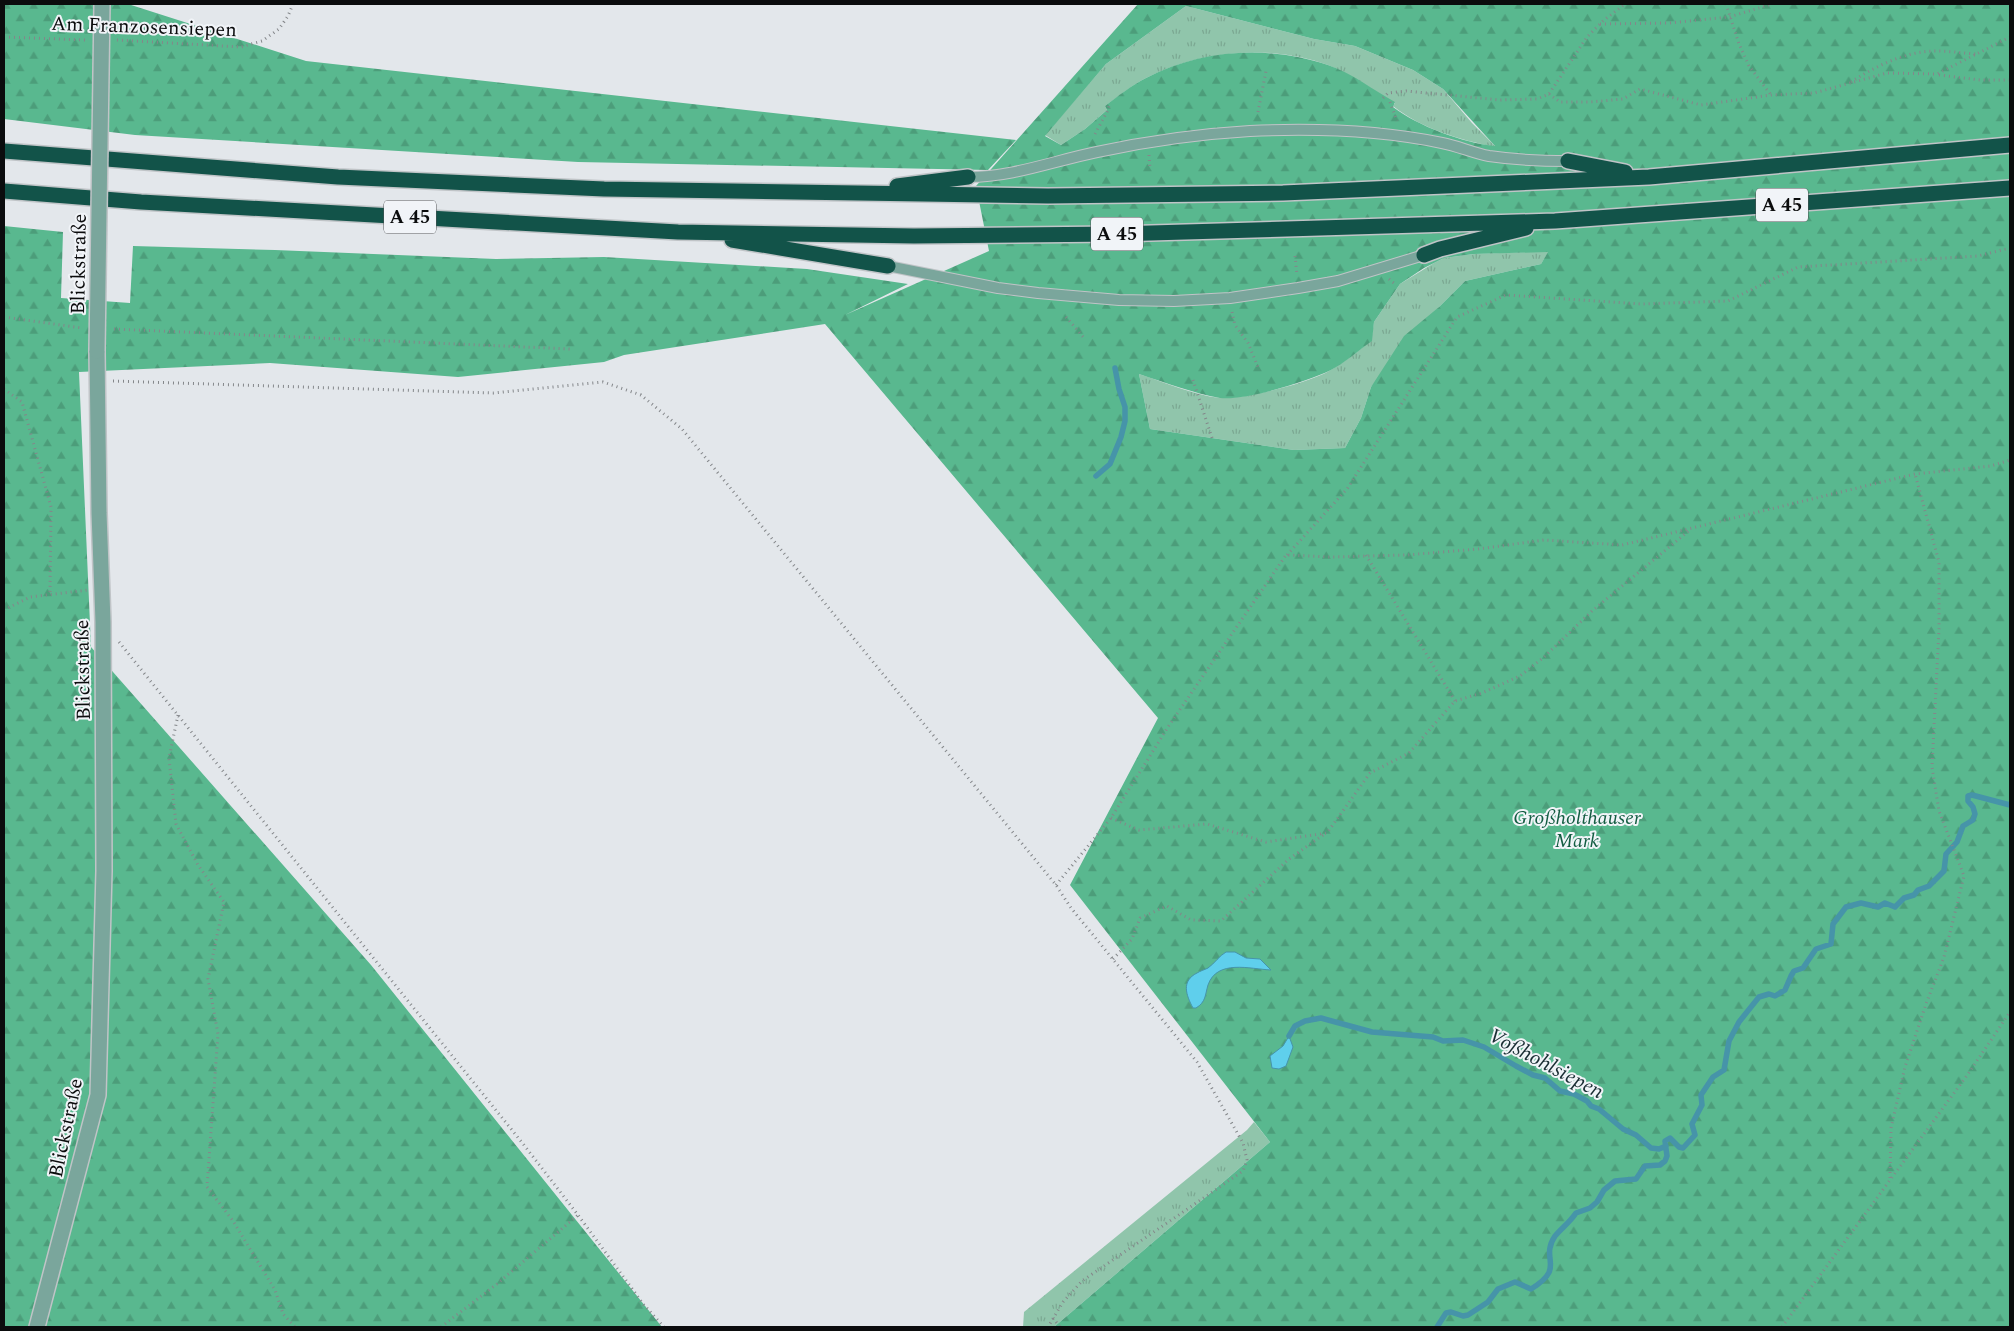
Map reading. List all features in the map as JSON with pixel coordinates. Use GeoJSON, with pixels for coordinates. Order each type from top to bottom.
{"type":"FeatureCollection","features":[{"type":"Feature","properties":{"kind":"highway","name":"A 45"},"geometry":{"type":"LineString","coordinates":[[4,151],[348,178],[604,189],[1048,196],[1283,193],[1649,177],[2010,145]]}},
{"type":"Feature","properties":{"kind":"highway"},"geometry":{"type":"LineString","coordinates":[[1568,161],[1649,177]]}},
{"type":"Feature","properties":{"kind":"highway"},"geometry":{"type":"LineString","coordinates":[[841,192],[968,177]]}},
{"type":"Feature","properties":{"kind":"highway","name":"A 45"},"geometry":{"type":"LineString","coordinates":[[4,192],[151,203],[678,232],[933,236],[1116,234],[1555,221],[2010,188]]}},
{"type":"Feature","properties":{"kind":"highway"},"geometry":{"type":"LineString","coordinates":[[1424,255],[1440,249],[1555,221]]}},
{"type":"Feature","properties":{"kind":"highway"},"geometry":{"type":"LineString","coordinates":[[678,232],[888,266]]}},
{"type":"Feature","properties":{"kind":"street","name":"Blickstraße"},"geometry":{"type":"LineString","coordinates":[[37,1327],[98,1096],[104,870],[103,622],[97,380],[102,4]]}},
{"type":"Feature","properties":{"kind":"lane"},"geometry":{"type":"LineString","coordinates":[[968,177],[992,177],[1015,173],[1095,152],[1200,134],[1313,130],[1363,132],[1442,143],[1487,156],[1524,160],[1568,161]]}},
{"type":"Feature","properties":{"kind":"lane"},"geometry":{"type":"LineString","coordinates":[[888,266],[998,288],[1119,300],[1174,301],[1230,298],[1338,281],[1424,255]]}},
{"type":"Feature","properties":{"kind":"path","name":"Am Franzosensiepen"},"geometry":{"type":"LineString","coordinates":[[115,40],[241,47],[262,41],[279,29],[288,16],[293,4]]}},
{"type":"Feature","properties":{"kind":"path"},"geometry":{"type":"LineString","coordinates":[[1383,98],[1388,93],[1406,91],[1500,100],[1537,100],[1549,94],[1599,24],[1625,4]]}},
{"type":"Feature","properties":{"kind":"path"},"geometry":{"type":"LineString","coordinates":[[1726,4],[1749,66],[1771,95]]}},
{"type":"Feature","properties":{"kind":"path"},"geometry":{"type":"LineString","coordinates":[[1599,24],[1669,23],[1730,17],[1772,4]]}},
{"type":"Feature","properties":{"kind":"path","name":"Am Franzosensiepen"},"geometry":{"type":"LineString","coordinates":[[4,36],[87,40]]}},
{"type":"Feature","properties":{"kind":"path"},"geometry":{"type":"LineString","coordinates":[[1937,74],[2010,37]]}},
{"type":"Feature","properties":{"kind":"path"},"geometry":{"type":"LineString","coordinates":[[1847,85],[1874,67],[1906,56],[1934,51],[1976,54]]}},
{"type":"Feature","properties":{"kind":"path"},"geometry":{"type":"LineString","coordinates":[[1258,112],[1266,71]]}},
{"type":"Feature","properties":{"kind":"path"},"geometry":{"type":"LineString","coordinates":[[1549,94],[1560,102],[1590,102],[1623,99],[1640,89],[1701,106],[1771,95],[1814,93],[1887,73],[1937,74],[1980,80],[2010,80]]}},
{"type":"Feature","properties":{"kind":"path"},"geometry":{"type":"LineString","coordinates":[[1390,102],[1398,121]]}},
{"type":"Feature","properties":{"kind":"path"},"geometry":{"type":"LineString","coordinates":[[1095,134],[1109,106]]}},
{"type":"Feature","properties":{"kind":"path"},"geometry":{"type":"LineString","coordinates":[[1056,885],[1111,818],[1168,727],[1286,555],[1347,489],[1457,317],[1506,295],[1641,304],[1728,301],[1798,267],[1978,256],[2010,248]]}},
{"type":"Feature","properties":{"kind":"path"},"geometry":{"type":"LineString","coordinates":[[1295,256],[1298,288]]}},
{"type":"Feature","properties":{"kind":"path"},"geometry":{"type":"LineString","coordinates":[[1388,279],[1396,285]]}},
{"type":"Feature","properties":{"kind":"path"},"geometry":{"type":"LineString","coordinates":[[1230,298],[1235,325],[1248,343],[1258,367]]}},
{"type":"Feature","properties":{"kind":"path"},"geometry":{"type":"LineString","coordinates":[[1066,316],[1085,339]]}},
{"type":"Feature","properties":{"kind":"path"},"geometry":{"type":"LineString","coordinates":[[4,317],[53,325],[90,328]]}},
{"type":"Feature","properties":{"kind":"path"},"geometry":{"type":"LineString","coordinates":[[110,329],[571,348]]}},
{"type":"Feature","properties":{"kind":"path"},"geometry":{"type":"LineString","coordinates":[[97,380],[493,394],[603,382],[641,395],[682,429],[1056,885],[1112,959],[1197,1062],[1217,1100],[1239,1134],[1247,1160],[1243,1171],[1082,1281],[1063,1302],[1048,1327]]}},
{"type":"Feature","properties":{"kind":"path"},"geometry":{"type":"LineString","coordinates":[[1194,380],[1212,438]]}},
{"type":"Feature","properties":{"kind":"path"},"geometry":{"type":"LineString","coordinates":[[4,389],[22,402],[51,507],[50,593]]}},
{"type":"Feature","properties":{"kind":"path"},"geometry":{"type":"LineString","coordinates":[[1286,555],[1331,557],[1407,555],[1460,551],[1544,540],[1622,545],[1914,474],[1991,466],[2010,460]]}},
{"type":"Feature","properties":{"kind":"path"},"geometry":{"type":"LineString","coordinates":[[1890,1178],[1890,1128],[1905,1067],[1944,957],[1964,876],[1939,810],[1932,767],[1939,629],[1939,562],[1914,474]]}},
{"type":"Feature","properties":{"kind":"path"},"geometry":{"type":"LineString","coordinates":[[1112,959],[1132,939],[1140,918],[1167,906],[1191,920],[1221,921],[1289,859],[1327,833],[1370,773],[1409,752],[1455,701],[1482,693],[1520,676],[1544,657],[1592,611],[1692,528]]}},
{"type":"Feature","properties":{"kind":"path"},"geometry":{"type":"LineString","coordinates":[[1366,555],[1455,701]]}},
{"type":"Feature","properties":{"kind":"path"},"geometry":{"type":"LineString","coordinates":[[4,610],[30,597],[50,593],[101,589]]}},
{"type":"Feature","properties":{"kind":"path"},"geometry":{"type":"LineString","coordinates":[[103,622],[578,1215],[644,1305],[664,1327]]}},
{"type":"Feature","properties":{"kind":"path"},"geometry":{"type":"LineString","coordinates":[[178,715],[169,758],[176,824],[198,865],[224,902],[208,979],[218,1034],[207,1187],[233,1221],[275,1290],[283,1314],[295,1327]]}},
{"type":"Feature","properties":{"kind":"path"},"geometry":{"type":"LineString","coordinates":[[1111,818],[1139,830],[1207,824],[1266,842],[1327,833]]}},
{"type":"Feature","properties":{"kind":"path"},"geometry":{"type":"LineString","coordinates":[[1782,1327],[1968,1074],[2010,1012]]}},
{"type":"Feature","properties":{"kind":"path"},"geometry":{"type":"LineString","coordinates":[[441,1327],[497,1284],[578,1215]]}},
{"type":"Feature","properties":{"kind":"path"},"geometry":{"type":"LineString","coordinates":[[1053,1317],[1060,1327]]}},
{"type":"Feature","properties":{"kind":"green space"},"geometry":{"type":"Polygon","coordinates":[[[4,4],[128,4],[306,61],[1016,140],[988,170],[578,162],[135,135],[4,119],[4,4]]]}},
{"type":"Feature","properties":{"kind":"green space","name":"Großholthauser Mark"},"geometry":{"type":"Polygon","coordinates":[[[1138,4],[2010,4],[2010,1327],[1054,1327],[1270,1142],[1070,885],[1158,718],[825,324],[624,355],[604,362],[458,377],[270,363],[79,372],[91,647],[371,965],[662,1327],[4,1327],[4,226],[63,232],[61,298],[130,303],[133,246],[496,259],[604,257],[807,269],[908,284],[845,315],[989,251],[976,186],[1138,4]],[[1186,6],[1106,64],[1045,136],[1061,145],[1085,129],[1107,110],[1105,106],[1125,91],[1167,68],[1213,56],[1259,53],[1306,59],[1337,68],[1395,102],[1393,107],[1415,121],[1441,133],[1495,146],[1443,89],[1413,70],[1355,46],[1314,39],[1186,6]],[[1548,252],[1474,254],[1444,258],[1424,268],[1400,284],[1374,322],[1372,341],[1331,370],[1292,384],[1245,396],[1220,398],[1190,391],[1139,374],[1150,429],[1294,450],[1345,448],[1361,418],[1371,387],[1404,336],[1439,307],[1465,281],[1541,264],[1548,252]]]}},
{"type":"Feature","properties":{"kind":"green space"},"geometry":{"type":"Polygon","coordinates":[[[1186,6],[1314,39],[1355,46],[1413,70],[1443,89],[1472,123],[1496,147],[1455,137],[1416,121],[1393,106],[1395,103],[1336,68],[1306,58],[1260,53],[1212,56],[1189,61],[1167,69],[1141,81],[1105,106],[1107,110],[1085,129],[1061,145],[1045,135],[1106,64],[1186,6]]]}},
{"type":"Feature","properties":{"kind":"green space"},"geometry":{"type":"Polygon","coordinates":[[[1549,251],[1541,264],[1465,281],[1439,307],[1371,387],[1361,418],[1345,448],[1294,450],[1150,429],[1139,374],[1193,392],[1224,398],[1249,395],[1297,384],[1334,368],[1371,341],[1374,322],[1400,284],[1434,263],[1444,258],[1474,254],[1549,251]]]}},
{"type":"Feature","properties":{"kind":"green space"},"geometry":{"type":"Polygon","coordinates":[[[1254,1122],[1270,1142],[1054,1327],[1023,1327],[1024,1312],[1247,1130],[1254,1122]]]}},
{"type":"Feature","properties":{"kind":"water"},"geometry":{"type":"Polygon","coordinates":[[[1226,952],[1235,952],[1246,958],[1260,959],[1271,970],[1235,967],[1219,972],[1212,977],[1202,1003],[1193,1008],[1186,989],[1189,980],[1192,976],[1208,968],[1226,952]]]}},
{"type":"Feature","properties":{"kind":"water"},"geometry":{"type":"Polygon","coordinates":[[[1289,1036],[1293,1047],[1286,1066],[1279,1069],[1272,1068],[1270,1056],[1283,1046],[1289,1036]]]}},
{"type":"Feature","properties":{"kind":"waterway"},"geometry":{"type":"LineString","coordinates":[[1096,476],[1110,464],[1125,421],[1125,407],[1115,368]]}},
{"type":"Feature","properties":{"kind":"waterway"},"geometry":{"type":"LineString","coordinates":[[1437,1327],[1446,1313],[1468,1315],[1488,1302],[1498,1289],[1515,1282],[1531,1289],[1542,1281],[1548,1275],[1550,1269],[1551,1244],[1555,1236],[1576,1213],[1590,1208],[1597,1202],[1604,1190],[1615,1181],[1636,1179],[1645,1166],[1660,1165],[1665,1161],[1667,1156],[1665,1141],[1670,1138],[1679,1147],[1683,1148],[1695,1135],[1692,1124],[1702,1105],[1701,1095],[1713,1077],[1724,1070],[1729,1041],[1739,1022],[1759,997],[1769,994],[1775,996],[1785,990],[1794,971],[1803,968],[1816,949],[1831,944],[1833,924],[1846,907],[1861,903],[1878,907],[1885,903],[1895,907],[1904,898],[1914,895],[1918,890],[1929,886],[1944,871],[1946,854],[1957,842],[1963,826],[1973,820],[1975,814],[1973,807],[1968,801],[1968,796],[1972,795],[2010,805]]}},
{"type":"Feature","properties":{"kind":"waterway","name":"Voßhohlsiepen"},"geometry":{"type":"LineString","coordinates":[[1289,1036],[1295,1026],[1305,1021],[1321,1018],[1372,1032],[1433,1037],[1443,1041],[1463,1040],[1484,1047],[1533,1075],[1545,1078],[1560,1091],[1574,1094],[1587,1101],[1591,1106],[1599,1109],[1623,1129],[1636,1135],[1651,1148],[1659,1149],[1666,1146]]}}]}
